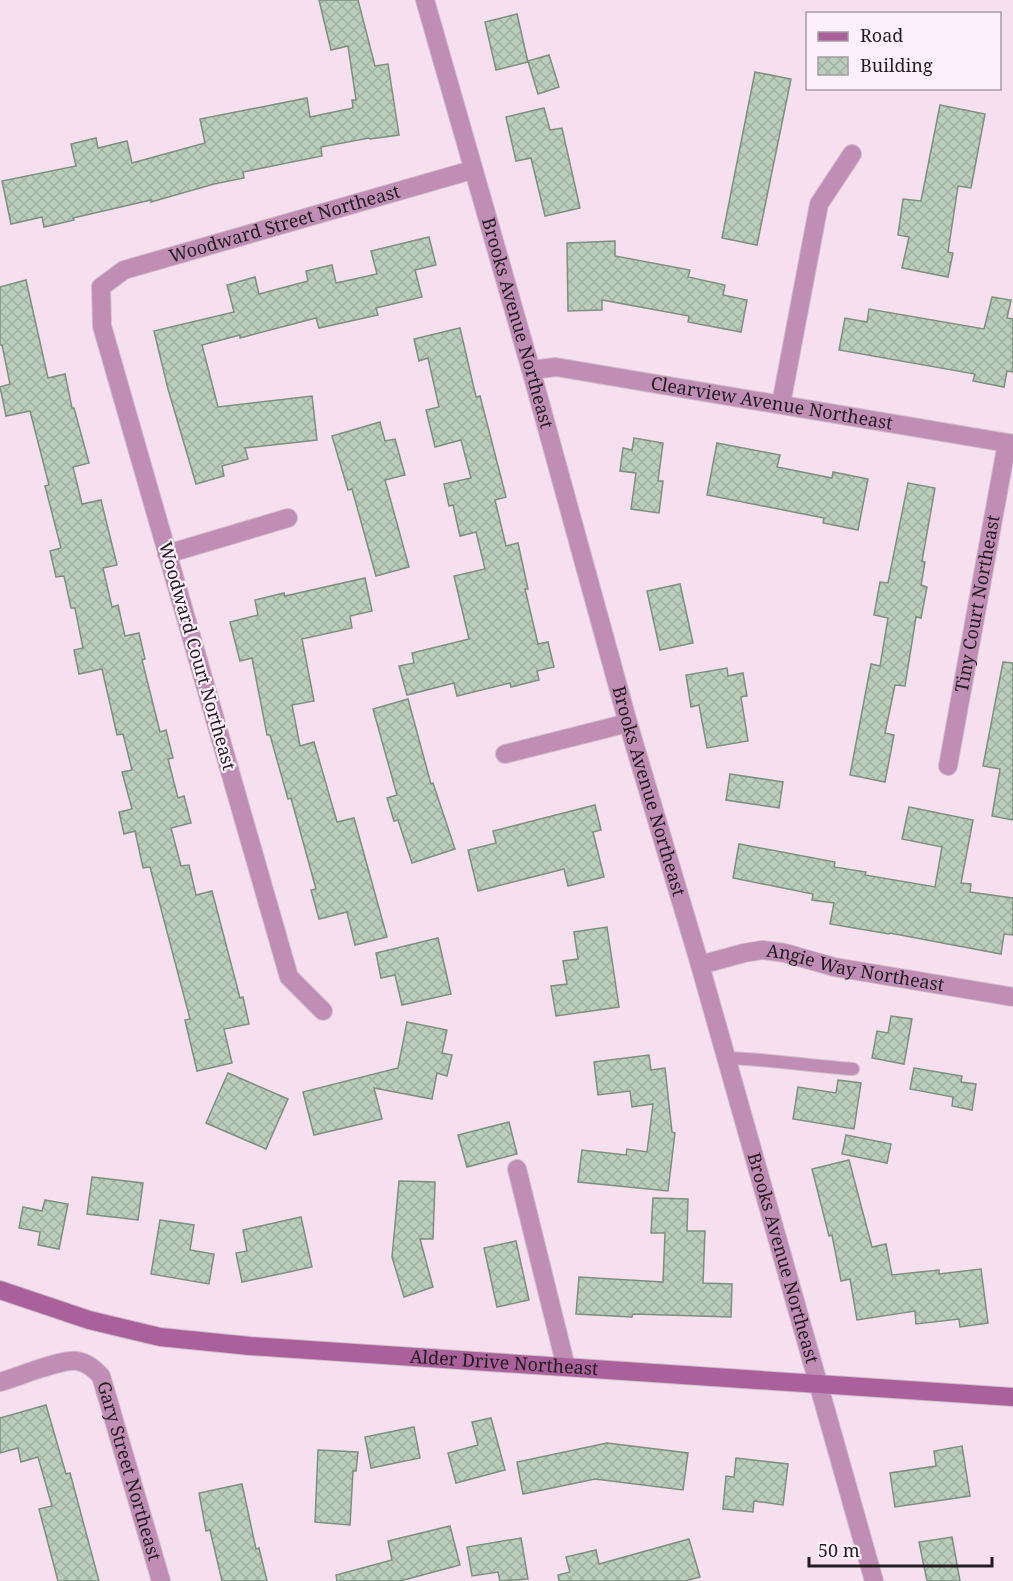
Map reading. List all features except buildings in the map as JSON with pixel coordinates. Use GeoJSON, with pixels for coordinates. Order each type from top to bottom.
{"type":"FeatureCollection","features":[{"type":"Feature","properties":{"kind":"street","name":"Brooks Avenue Northeast"},"geometry":{"type":"LineString","coordinates":[[425,0],[531,370],[628,723],[700,965],[874,1581]]}},
{"type":"Feature","properties":{"kind":"street"},"geometry":{"type":"LineString","coordinates":[[781,404],[819,204],[852,154]]}},
{"type":"Feature","properties":{"kind":"street","name":"Woodward Street Northeast"},"geometry":{"type":"LineString","coordinates":[[101,287],[124,270],[472,170]]}},
{"type":"Feature","properties":{"kind":"street","name":"Woodward Court Northeast"},"geometry":{"type":"LineString","coordinates":[[101,287],[102,326],[290,977],[323,1011]]}},
{"type":"Feature","properties":{"kind":"street","name":"Clearview Avenue Northeast"},"geometry":{"type":"LineString","coordinates":[[531,370],[556,367],[1010,444]]}},
{"type":"Feature","properties":{"kind":"street","name":"Tiny Court Northeast"},"geometry":{"type":"LineString","coordinates":[[948,766],[1010,444]]}},
{"type":"Feature","properties":{"kind":"street"},"geometry":{"type":"LineString","coordinates":[[167,554],[288,518]]}},
{"type":"Feature","properties":{"kind":"street"},"geometry":{"type":"LineString","coordinates":[[505,754],[628,723]]}},
{"type":"Feature","properties":{"kind":"street","name":"Angie Way Northeast"},"geometry":{"type":"LineString","coordinates":[[700,965],[762,950],[807,958],[834,967],[1013,997]]}},
{"type":"Feature","properties":{"kind":"street"},"geometry":{"type":"LineString","coordinates":[[517,1168],[566,1366]]}},
{"type":"Feature","properties":{"kind":"street","name":"Alder Drive Northeast"},"geometry":{"type":"LineString","coordinates":[[1,1294],[89,1320],[160,1337],[250,1346],[1013,1397]]}},
{"type":"Feature","properties":{"kind":"street","name":"Gary Street Northeast"},"geometry":{"type":"LineString","coordinates":[[0,1383],[65,1362],[78,1361],[90,1366],[101,1376],[161,1581]]}},
{"type":"Feature","properties":{"kind":"lane"},"geometry":{"type":"LineString","coordinates":[[726,1058],[766,1059],[853,1069]]}}]}
